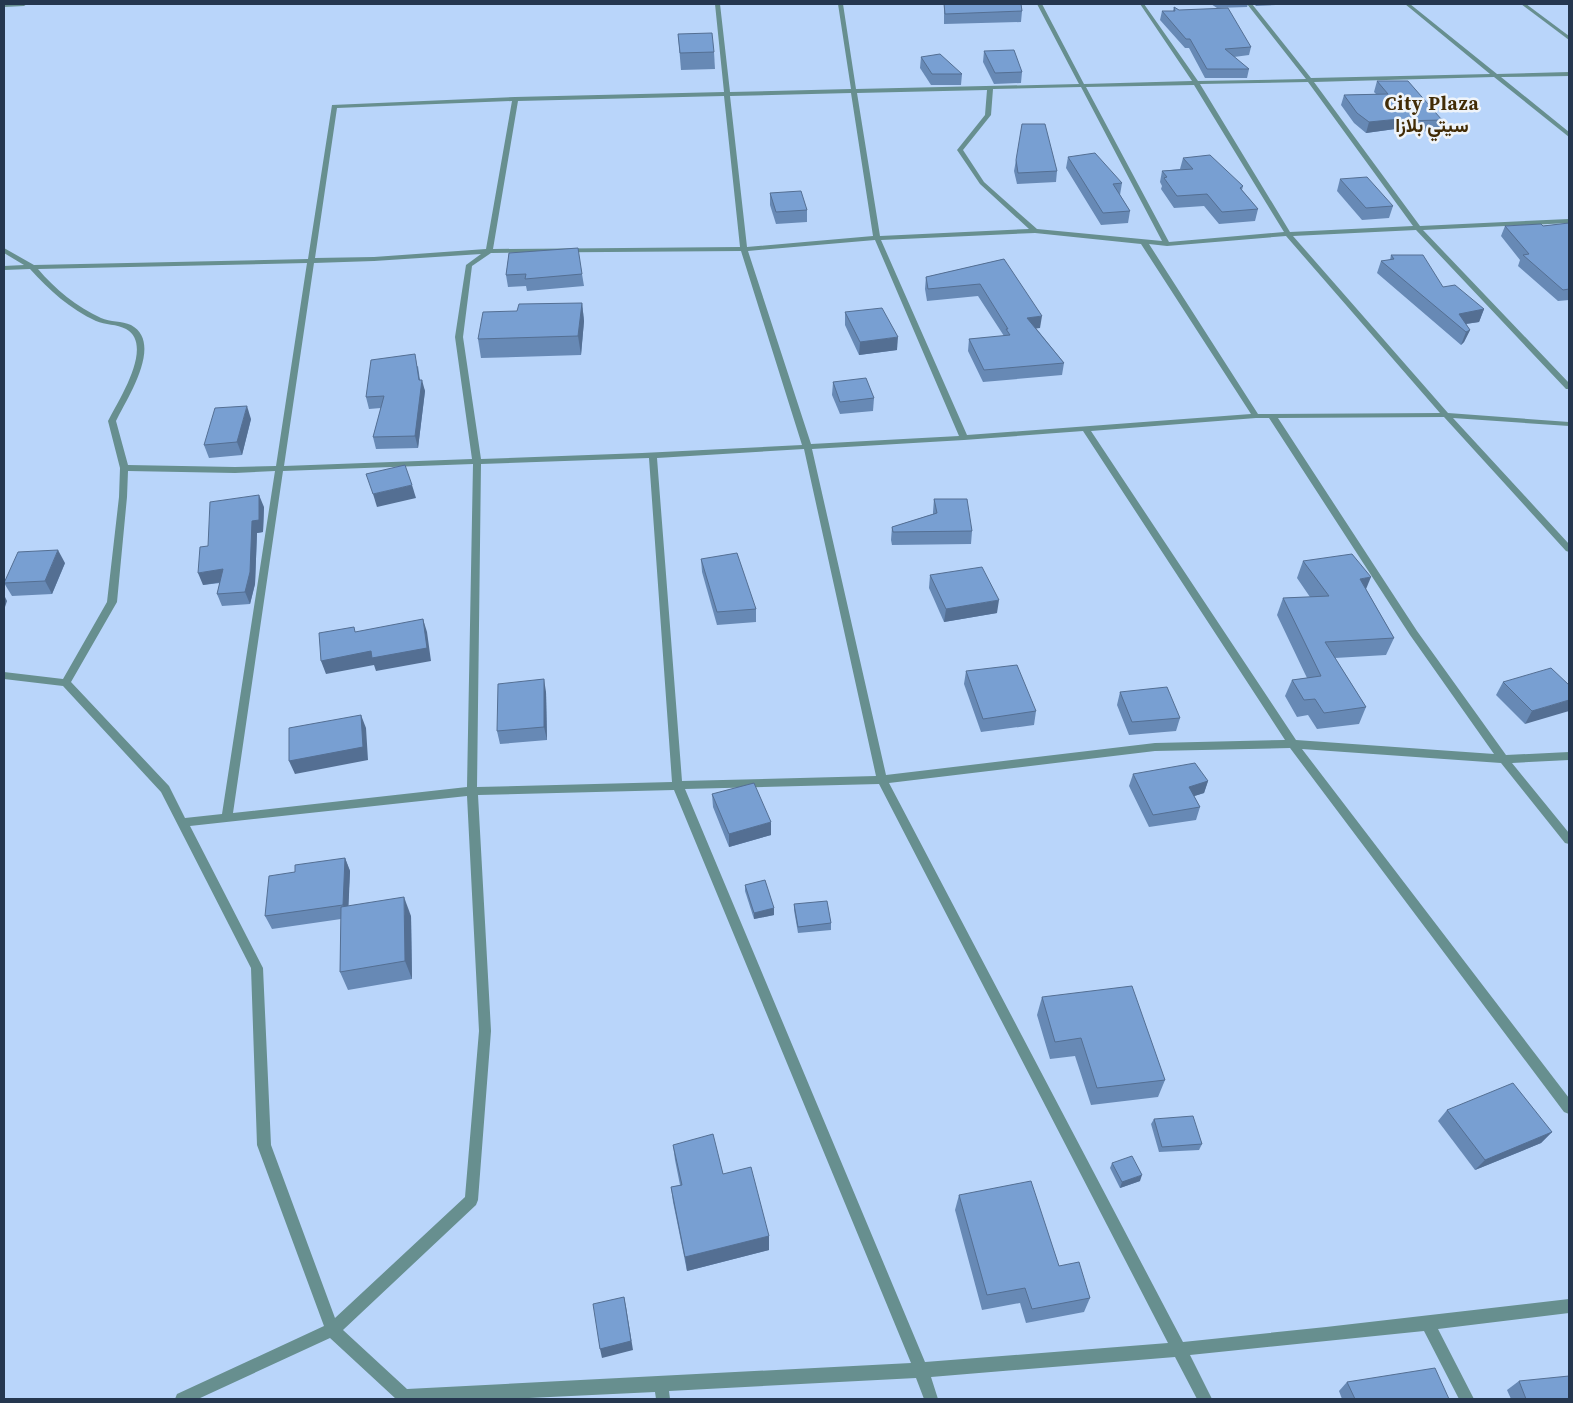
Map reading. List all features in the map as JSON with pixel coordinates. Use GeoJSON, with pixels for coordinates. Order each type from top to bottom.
{"type":"FeatureCollection","features":[{"type":"Feature","properties":{"kind":"street"},"geometry":{"type":"LineString","coordinates":[[4,5],[24,4]]}},
{"type":"Feature","properties":{"kind":"street"},"geometry":{"type":"LineString","coordinates":[[716,4],[744,249],[807,446],[882,780],[1205,1399]]}},
{"type":"Feature","properties":{"kind":"street"},"geometry":{"type":"LineString","coordinates":[[840,4],[877,238],[964,438]]}},
{"type":"Feature","properties":{"kind":"street"},"geometry":{"type":"LineString","coordinates":[[1039,4],[1168,244]]}},
{"type":"Feature","properties":{"kind":"street"},"geometry":{"type":"LineString","coordinates":[[1142,4],[1197,84],[1288,234],[1446,415],[1569,550]]}},
{"type":"Feature","properties":{"kind":"street"},"geometry":{"type":"LineString","coordinates":[[1250,4],[1309,80],[1417,228],[1569,387]]}},
{"type":"Feature","properties":{"kind":"street"},"geometry":{"type":"LineString","coordinates":[[1407,4],[1569,135]]}},
{"type":"Feature","properties":{"kind":"street"},"geometry":{"type":"LineString","coordinates":[[1523,4],[1569,38]]}},
{"type":"Feature","properties":{"kind":"street"},"geometry":{"type":"LineString","coordinates":[[227,818],[334,106],[515,99],[1569,74]]}},
{"type":"Feature","properties":{"kind":"street"},"geometry":{"type":"LineString","coordinates":[[990,89],[988,115],[960,150],[982,183],[1035,231]]}},
{"type":"Feature","properties":{"kind":"street"},"geometry":{"type":"LineString","coordinates":[[182,1399],[332,1330],[471,1200],[485,1031],[472,791],[477,462],[459,337],[469,265],[489,251],[515,99]]}},
{"type":"Feature","properties":{"kind":"street"},"geometry":{"type":"LineString","coordinates":[[4,268],[311,260],[489,251],[744,249],[877,238],[1035,231],[1168,244],[1288,234],[1569,221]]}},
{"type":"Feature","properties":{"kind":"street"},"geometry":{"type":"LineString","coordinates":[[1143,241],[1256,416]]}},
{"type":"Feature","properties":{"kind":"street"},"geometry":{"type":"LineString","coordinates":[[4,250],[32,267],[47,284],[76,307],[100,320],[128,327],[139,337],[141,351],[137,371],[112,421],[124,468],[123,497],[112,602],[66,683]]}},
{"type":"Feature","properties":{"kind":"street"},"geometry":{"type":"LineString","coordinates":[[124,468],[179,471],[653,456],[964,438],[1256,416],[1446,415],[1569,424]]}},
{"type":"Feature","properties":{"kind":"street"},"geometry":{"type":"LineString","coordinates":[[1272,416],[1434,664],[1503,759],[1569,840]]}},
{"type":"Feature","properties":{"kind":"street"},"geometry":{"type":"LineString","coordinates":[[1085,428],[1293,744],[1569,1108]]}},
{"type":"Feature","properties":{"kind":"street"},"geometry":{"type":"LineString","coordinates":[[653,456],[677,784],[922,1370],[931,1399]]}},
{"type":"Feature","properties":{"kind":"street"},"geometry":{"type":"LineString","coordinates":[[4,676],[66,683],[165,789],[256,968],[264,1145],[332,1330],[404,1398],[922,1370],[1181,1350],[1428,1324],[1569,1306]]}},
{"type":"Feature","properties":{"kind":"street"},"geometry":{"type":"LineString","coordinates":[[182,822],[472,791],[882,780],[1155,748],[1293,744],[1503,759],[1569,756]]}},
{"type":"Feature","properties":{"kind":"street"},"geometry":{"type":"LineString","coordinates":[[1428,1324],[1468,1399]]}},
{"type":"Feature","properties":{"kind":"street"},"geometry":{"type":"LineString","coordinates":[[661,1384],[663,1399]]}},
{"type":"Feature","properties":{"kind":"building"},"geometry":{"type":"Polygon","coordinates":[[[944,4],[1021,4],[1022,11],[945,14],[944,4]]]}},
{"type":"Feature","properties":{"kind":"building"},"geometry":{"type":"Polygon","coordinates":[[[1174,7],[1179,10],[1228,8],[1251,47],[1225,49],[1249,69],[1207,69],[1190,39],[1186,39],[1162,11],[1175,11],[1174,7]]]}},
{"type":"Feature","properties":{"kind":"building"},"geometry":{"type":"Polygon","coordinates":[[[712,33],[714,52],[680,53],[678,34],[712,33]]]}},
{"type":"Feature","properties":{"kind":"building"},"geometry":{"type":"Polygon","coordinates":[[[1014,50],[1022,72],[995,73],[984,51],[1014,50]]]}},
{"type":"Feature","properties":{"kind":"building"},"geometry":{"type":"Polygon","coordinates":[[[940,54],[962,74],[932,74],[921,57],[940,54]]]}},
{"type":"Feature","properties":{"kind":"building"},"geometry":{"type":"Polygon","coordinates":[[[1377,81],[1408,81],[1442,120],[1400,121],[1399,119],[1369,122],[1357,113],[1344,95],[1388,94],[1377,81]]]}},
{"type":"Feature","properties":{"kind":"building"},"geometry":{"type":"Polygon","coordinates":[[[1022,124],[1045,124],[1057,171],[1018,173],[1016,160],[1022,124]]]}},
{"type":"Feature","properties":{"kind":"building"},"geometry":{"type":"Polygon","coordinates":[[[1095,153],[1122,183],[1113,184],[1130,211],[1103,213],[1068,157],[1095,153]]]}},
{"type":"Feature","properties":{"kind":"building"},"geometry":{"type":"Polygon","coordinates":[[[1210,155],[1243,186],[1240,188],[1258,209],[1222,212],[1207,194],[1177,196],[1164,178],[1167,177],[1162,171],[1193,169],[1183,158],[1210,155]]]}},
{"type":"Feature","properties":{"kind":"building"},"geometry":{"type":"Polygon","coordinates":[[[1367,177],[1393,206],[1366,208],[1340,179],[1367,177]]]}},
{"type":"Feature","properties":{"kind":"building"},"geometry":{"type":"Polygon","coordinates":[[[801,191],[807,210],[776,212],[770,193],[801,191]]]}},
{"type":"Feature","properties":{"kind":"building"},"geometry":{"type":"Polygon","coordinates":[[[1569,223],[1569,289],[1563,290],[1523,255],[1529,254],[1505,226],[1541,224],[1543,226],[1569,223]]]}},
{"type":"Feature","properties":{"kind":"building"},"geometry":{"type":"Polygon","coordinates":[[[578,248],[582,274],[525,279],[526,274],[506,275],[509,253],[578,248]]]}},
{"type":"Feature","properties":{"kind":"building"},"geometry":{"type":"Polygon","coordinates":[[[1391,255],[1423,255],[1443,287],[1455,285],[1484,309],[1459,314],[1470,330],[1466,332],[1381,261],[1394,259],[1391,255]]]}},
{"type":"Feature","properties":{"kind":"building"},"geometry":{"type":"Polygon","coordinates":[[[1004,259],[1042,316],[1027,318],[1064,363],[984,370],[969,339],[1010,335],[980,284],[928,289],[926,277],[1004,259]]]}},
{"type":"Feature","properties":{"kind":"building"},"geometry":{"type":"Polygon","coordinates":[[[582,303],[578,336],[478,339],[483,312],[517,311],[519,304],[582,303]]]}},
{"type":"Feature","properties":{"kind":"building"},"geometry":{"type":"Polygon","coordinates":[[[882,308],[898,337],[860,342],[845,312],[882,308]]]}},
{"type":"Feature","properties":{"kind":"building"},"geometry":{"type":"Polygon","coordinates":[[[415,354],[419,380],[422,380],[415,436],[373,437],[384,396],[366,397],[371,360],[415,354]]]}},
{"type":"Feature","properties":{"kind":"building"},"geometry":{"type":"Polygon","coordinates":[[[866,378],[874,398],[840,402],[833,382],[866,378]]]}},
{"type":"Feature","properties":{"kind":"building"},"geometry":{"type":"Polygon","coordinates":[[[247,406],[237,442],[204,445],[215,408],[247,406]]]}},
{"type":"Feature","properties":{"kind":"building"},"geometry":{"type":"Polygon","coordinates":[[[405,465],[412,485],[373,494],[366,474],[405,465]]]}},
{"type":"Feature","properties":{"kind":"building"},"geometry":{"type":"Polygon","coordinates":[[[259,495],[259,520],[252,521],[250,572],[245,592],[217,594],[223,569],[198,573],[200,547],[208,546],[210,502],[259,495]]]}},
{"type":"Feature","properties":{"kind":"building"},"geometry":{"type":"Polygon","coordinates":[[[934,499],[967,499],[972,531],[893,532],[892,527],[937,513],[934,499]]]}},
{"type":"Feature","properties":{"kind":"building"},"geometry":{"type":"Polygon","coordinates":[[[58,550],[45,581],[4,583],[18,552],[58,550]]]}},
{"type":"Feature","properties":{"kind":"building"},"geometry":{"type":"Polygon","coordinates":[[[737,553],[756,609],[717,612],[701,559],[737,553]]]}},
{"type":"Feature","properties":{"kind":"building"},"geometry":{"type":"Polygon","coordinates":[[[1352,554],[1371,577],[1360,579],[1394,638],[1325,642],[1366,707],[1324,713],[1315,699],[1304,700],[1292,680],[1321,676],[1283,598],[1329,596],[1303,561],[1352,554]]]}},
{"type":"Feature","properties":{"kind":"building"},"geometry":{"type":"Polygon","coordinates":[[[982,567],[999,600],[946,609],[930,575],[982,567]]]}},
{"type":"Feature","properties":{"kind":"building"},"geometry":{"type":"Polygon","coordinates":[[[423,619],[427,648],[372,658],[371,651],[321,661],[319,633],[354,627],[355,632],[423,619]]]}},
{"type":"Feature","properties":{"kind":"building"},"geometry":{"type":"Polygon","coordinates":[[[1017,665],[1036,711],[983,719],[966,671],[1017,665]]]}},
{"type":"Feature","properties":{"kind":"building"},"geometry":{"type":"Polygon","coordinates":[[[1551,668],[1569,685],[1569,700],[1532,711],[1503,682],[1551,668]]]}},
{"type":"Feature","properties":{"kind":"building"},"geometry":{"type":"Polygon","coordinates":[[[544,679],[544,727],[497,731],[498,684],[544,679]]]}},
{"type":"Feature","properties":{"kind":"building"},"geometry":{"type":"Polygon","coordinates":[[[1167,687],[1180,718],[1132,722],[1120,692],[1167,687]]]}},
{"type":"Feature","properties":{"kind":"building"},"geometry":{"type":"Polygon","coordinates":[[[361,715],[363,747],[289,761],[289,728],[361,715]]]}},
{"type":"Feature","properties":{"kind":"building"},"geometry":{"type":"Polygon","coordinates":[[[1195,763],[1208,781],[1189,787],[1200,807],[1153,815],[1133,774],[1195,763]]]}},
{"type":"Feature","properties":{"kind":"building"},"geometry":{"type":"Polygon","coordinates":[[[754,783],[771,822],[729,834],[712,794],[754,783]]]}},
{"type":"Feature","properties":{"kind":"building"},"geometry":{"type":"Polygon","coordinates":[[[345,858],[343,905],[265,916],[269,876],[295,872],[295,865],[345,858]]]}},
{"type":"Feature","properties":{"kind":"building"},"geometry":{"type":"Polygon","coordinates":[[[765,880],[774,908],[754,913],[745,885],[765,880]]]}},
{"type":"Feature","properties":{"kind":"building"},"geometry":{"type":"Polygon","coordinates":[[[404,897],[405,961],[340,972],[341,907],[404,897]]]}},
{"type":"Feature","properties":{"kind":"building"},"geometry":{"type":"Polygon","coordinates":[[[827,901],[831,923],[798,927],[794,904],[827,901]]]}},
{"type":"Feature","properties":{"kind":"building"},"geometry":{"type":"Polygon","coordinates":[[[1132,986],[1165,1080],[1097,1088],[1081,1038],[1055,1042],[1042,997],[1132,986]]]}},
{"type":"Feature","properties":{"kind":"building"},"geometry":{"type":"Polygon","coordinates":[[[1513,1083],[1552,1132],[1485,1160],[1447,1110],[1513,1083]]]}},
{"type":"Feature","properties":{"kind":"building"},"geometry":{"type":"Polygon","coordinates":[[[1193,1116],[1202,1144],[1162,1147],[1154,1119],[1193,1116]]]}},
{"type":"Feature","properties":{"kind":"building"},"geometry":{"type":"Polygon","coordinates":[[[713,1134],[723,1174],[751,1167],[769,1236],[685,1257],[671,1187],[682,1185],[673,1145],[713,1134]]]}},
{"type":"Feature","properties":{"kind":"building"},"geometry":{"type":"Polygon","coordinates":[[[1132,1156],[1142,1175],[1122,1182],[1112,1163],[1132,1156]]]}},
{"type":"Feature","properties":{"kind":"building"},"geometry":{"type":"Polygon","coordinates":[[[1031,1181],[1059,1266],[1079,1262],[1090,1298],[1032,1309],[1025,1288],[987,1295],[959,1195],[1031,1181]]]}},
{"type":"Feature","properties":{"kind":"building"},"geometry":{"type":"Polygon","coordinates":[[[624,1297],[631,1341],[600,1349],[593,1304],[624,1297]]]}},
{"type":"Feature","properties":{"kind":"building"},"geometry":{"type":"Polygon","coordinates":[[[1435,1368],[1449,1399],[1355,1399],[1347,1382],[1435,1368]]]}},
{"type":"Feature","properties":{"kind":"building"},"geometry":{"type":"Polygon","coordinates":[[[1569,1376],[1569,1399],[1526,1399],[1519,1381],[1569,1376]]]}},
{"type":"Feature","properties":{"kind":"district","name":"City Plaza سيتي بلازا"},"geometry":{"type":"Point","coordinates":[1432,114]}}]}
